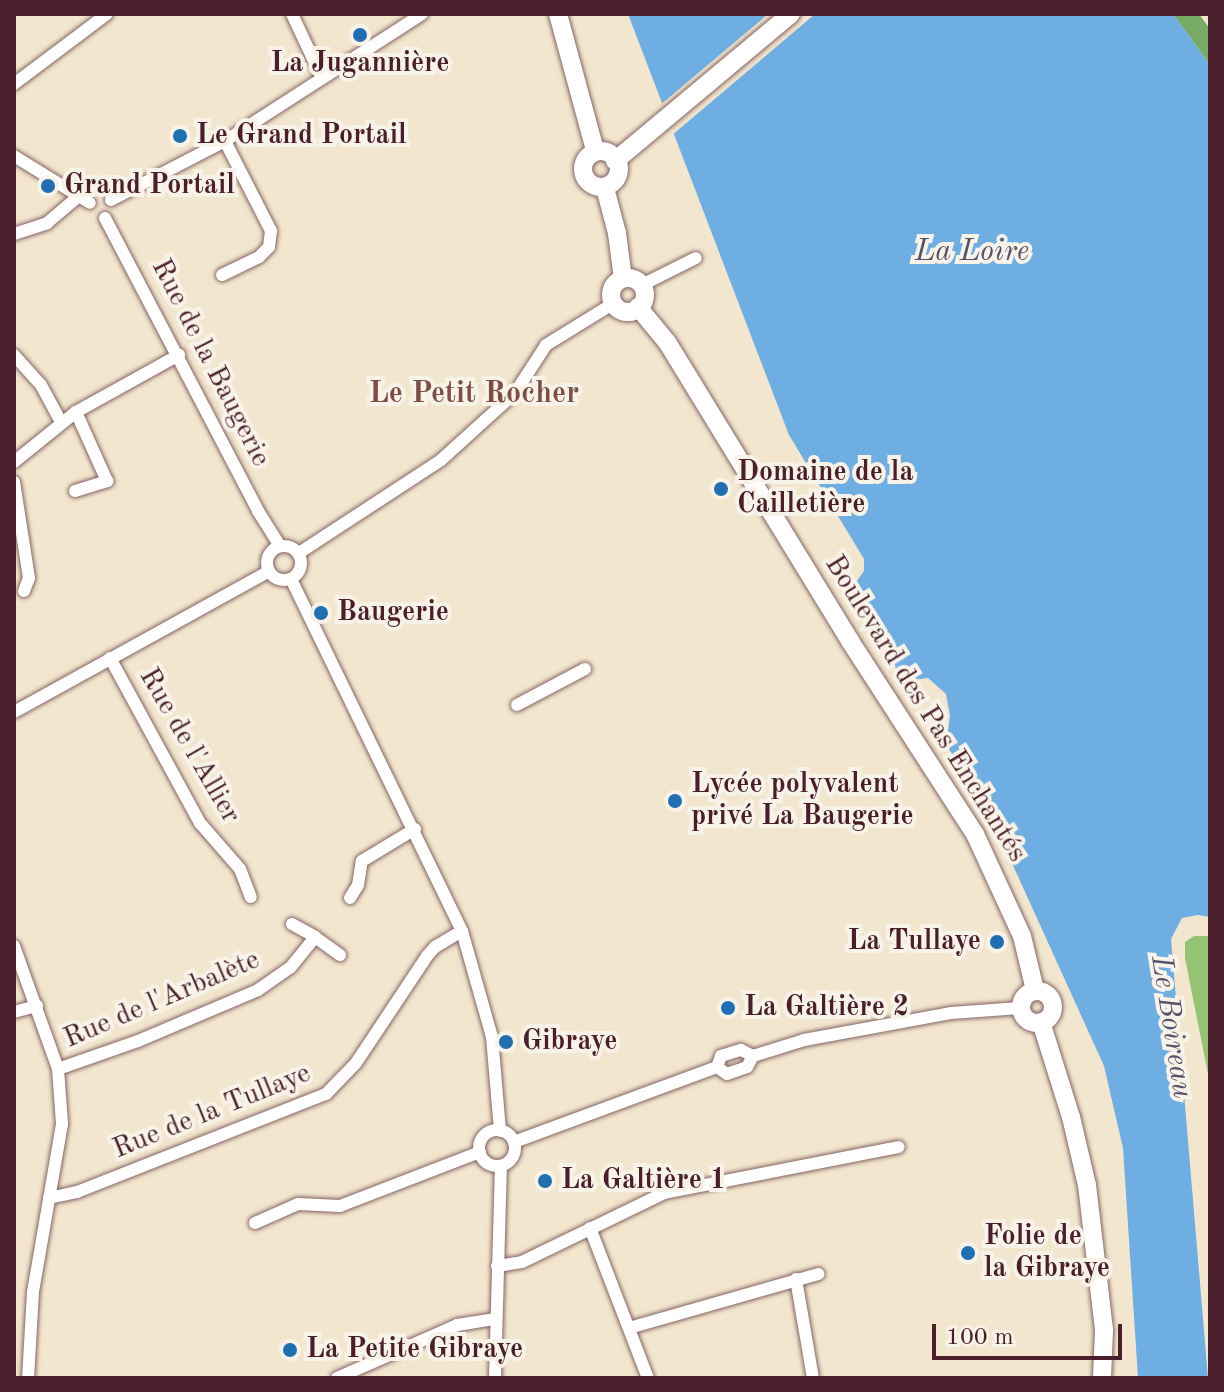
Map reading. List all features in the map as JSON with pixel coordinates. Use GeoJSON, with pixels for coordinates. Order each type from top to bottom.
{"type":"FeatureCollection","features":[{"type":"Feature","properties":{"kind":"main road"},"geometry":{"type":"LineString","coordinates":[[558,14],[595,150]]}},
{"type":"Feature","properties":{"kind":"main road"},"geometry":{"type":"LineString","coordinates":[[605,188],[616,179],[620,158],[791,14]]}},
{"type":"Feature","properties":{"kind":"main road"},"geometry":{"type":"LineString","coordinates":[[595,150],[620,158]]}},
{"type":"Feature","properties":{"kind":"main road"},"geometry":{"type":"LineString","coordinates":[[595,150],[586,158],[585,170],[590,182],[605,188]]}},
{"type":"Feature","properties":{"kind":"main road"},"geometry":{"type":"LineString","coordinates":[[605,188],[617,233],[623,279]]}},
{"type":"Feature","properties":{"kind":"main road"},"geometry":{"type":"LineString","coordinates":[[623,279],[635,279],[642,285],[645,295],[638,307],[626,311],[614,303],[613,289],[623,279]]}},
{"type":"Feature","properties":{"kind":"main road","name":"Boulevard des Pas Enchantés"},"geometry":{"type":"LineString","coordinates":[[638,307],[667,342],[834,616],[975,834],[1022,936],[1035,990]]}},
{"type":"Feature","properties":{"kind":"main road"},"geometry":{"type":"LineString","coordinates":[[1035,990],[1047,995],[1053,1005],[1051,1014],[1041,1022],[1027,1020],[1020,1008],[1025,996],[1035,990]]}},
{"type":"Feature","properties":{"kind":"main road"},"geometry":{"type":"LineString","coordinates":[[1041,1022],[1074,1130],[1087,1185],[1104,1330],[1102,1378]]}},
{"type":"Feature","properties":{"kind":"street"},"geometry":{"type":"LineString","coordinates":[[14,84],[107,14]]}},
{"type":"Feature","properties":{"kind":"street"},"geometry":{"type":"LineString","coordinates":[[292,14],[322,78]]}},
{"type":"Feature","properties":{"kind":"street"},"geometry":{"type":"LineString","coordinates":[[111,200],[225,141],[422,14]]}},
{"type":"Feature","properties":{"kind":"street"},"geometry":{"type":"LineString","coordinates":[[222,275],[259,257],[269,247],[271,231],[225,141]]}},
{"type":"Feature","properties":{"kind":"street"},"geometry":{"type":"LineString","coordinates":[[14,156],[85,200],[92,214],[105,218],[113,210],[111,200]]}},
{"type":"Feature","properties":{"kind":"street"},"geometry":{"type":"LineString","coordinates":[[14,234],[47,223],[85,200],[101,195],[111,200]]}},
{"type":"Feature","properties":{"kind":"street","name":"Rue de la Baugerie"},"geometry":{"type":"LineString","coordinates":[[105,218],[179,355],[276,548]]}},
{"type":"Feature","properties":{"kind":"street"},"geometry":{"type":"LineString","coordinates":[[642,285],[696,258]]}},
{"type":"Feature","properties":{"kind":"street"},"geometry":{"type":"LineString","coordinates":[[299,553],[441,460],[515,393],[532,361],[546,345],[614,303]]}},
{"type":"Feature","properties":{"kind":"street"},"geometry":{"type":"LineString","coordinates":[[14,355],[41,385],[61,422]]}},
{"type":"Feature","properties":{"kind":"street"},"geometry":{"type":"LineString","coordinates":[[14,462],[76,412],[179,355]]}},
{"type":"Feature","properties":{"kind":"street"},"geometry":{"type":"LineString","coordinates":[[75,491],[107,481],[76,412]]}},
{"type":"Feature","properties":{"kind":"street"},"geometry":{"type":"LineString","coordinates":[[14,482],[29,578],[24,591]]}},
{"type":"Feature","properties":{"kind":"street"},"geometry":{"type":"LineString","coordinates":[[292,547],[299,553],[300,570],[291,579],[276,578],[269,571],[268,556],[276,548],[292,547]]}},
{"type":"Feature","properties":{"kind":"street"},"geometry":{"type":"LineString","coordinates":[[14,712],[269,571]]}},
{"type":"Feature","properties":{"kind":"street"},"geometry":{"type":"LineString","coordinates":[[291,579],[462,931],[492,1037],[500,1131],[514,1142]]}},
{"type":"Feature","properties":{"kind":"street","name":"Rue de l'Allier"},"geometry":{"type":"LineString","coordinates":[[110,658],[200,823],[240,869],[251,897]]}},
{"type":"Feature","properties":{"kind":"street"},"geometry":{"type":"LineString","coordinates":[[517,705],[585,669]]}},
{"type":"Feature","properties":{"kind":"street"},"geometry":{"type":"LineString","coordinates":[[350,898],[358,885],[362,861],[415,829]]}},
{"type":"Feature","properties":{"kind":"street"},"geometry":{"type":"LineString","coordinates":[[292,924],[340,955]]}},
{"type":"Feature","properties":{"kind":"street","name":"Rue de la Tullaye"},"geometry":{"type":"LineString","coordinates":[[49,1198],[77,1192],[326,1094],[356,1063],[427,956],[462,931]]}},
{"type":"Feature","properties":{"kind":"street","name":"Rue de l'Arbalète"},"geometry":{"type":"LineString","coordinates":[[58,1069],[138,1041],[258,990],[290,968],[315,937]]}},
{"type":"Feature","properties":{"kind":"street"},"geometry":{"type":"LineString","coordinates":[[14,946],[58,1069],[62,1124],[33,1292],[28,1378]]}},
{"type":"Feature","properties":{"kind":"street"},"geometry":{"type":"LineString","coordinates":[[14,1012],[37,1006]]}},
{"type":"Feature","properties":{"kind":"street"},"geometry":{"type":"LineString","coordinates":[[514,1142],[717,1067],[727,1074],[747,1067],[753,1056],[804,1040],[981,1009],[1020,1008]]}},
{"type":"Feature","properties":{"kind":"street"},"geometry":{"type":"LineString","coordinates":[[500,1131],[484,1137],[480,1152],[487,1163],[501,1166],[513,1157],[514,1142]]}},
{"type":"Feature","properties":{"kind":"street"},"geometry":{"type":"LineString","coordinates":[[497,1266],[522,1262],[664,1193],[899,1147]]}},
{"type":"Feature","properties":{"kind":"street"},"geometry":{"type":"LineString","coordinates":[[255,1223],[298,1204],[340,1206],[480,1152]]}},
{"type":"Feature","properties":{"kind":"street"},"geometry":{"type":"LineString","coordinates":[[495,1378],[501,1166]]}},
{"type":"Feature","properties":{"kind":"street"},"geometry":{"type":"LineString","coordinates":[[590,1228],[648,1378]]}},
{"type":"Feature","properties":{"kind":"street"},"geometry":{"type":"LineString","coordinates":[[629,1328],[818,1274]]}},
{"type":"Feature","properties":{"kind":"street"},"geometry":{"type":"LineString","coordinates":[[796,1279],[813,1378]]}},
{"type":"Feature","properties":{"kind":"street"},"geometry":{"type":"LineString","coordinates":[[337,1378],[457,1325],[496,1319]]}},
{"type":"Feature","properties":{"kind":"green space"},"geometry":{"type":"Polygon","coordinates":[[[1173,14],[1199,14],[1210,29],[1210,65],[1173,14]]]}},
{"type":"Feature","properties":{"kind":"green space"},"geometry":{"type":"Polygon","coordinates":[[[1194,936],[1210,936],[1210,1084],[1185,958],[1185,942],[1194,936]]]}},
{"type":"Feature","properties":{"kind":"water","name":"La Loire"},"geometry":{"type":"Polygon","coordinates":[[[628,14],[1173,14],[1210,65],[1210,917],[1198,915],[1182,918],[1171,939],[1208,1378],[1138,1378],[1123,1148],[1104,1066],[1001,839],[969,778],[946,745],[950,716],[946,694],[928,678],[904,681],[852,599],[851,589],[864,571],[864,559],[789,435],[628,14]]]}},
{"type":"Feature","properties":{"kind":"pier"},"geometry":{"type":"Polygon","coordinates":[[[768,14],[815,14],[671,136],[659,106],[768,14]]]}},
{"type":"Feature","properties":{"kind":"place","name":"La Jugannière"},"geometry":{"type":"Point","coordinates":[360,35]}},
{"type":"Feature","properties":{"kind":"place","name":"Le Grand Portail"},"geometry":{"type":"Point","coordinates":[180,136]}},
{"type":"Feature","properties":{"kind":"place","name":"Grand Portail"},"geometry":{"type":"Point","coordinates":[48,186]}},
{"type":"Feature","properties":{"kind":"place","name":"Domaine de la Cailletière"},"geometry":{"type":"Point","coordinates":[721,489]}},
{"type":"Feature","properties":{"kind":"place","name":"Baugerie"},"geometry":{"type":"Point","coordinates":[321,613]}},
{"type":"Feature","properties":{"kind":"place","name":"Lycée polyvalent privé La Baugerie"},"geometry":{"type":"Point","coordinates":[675,801]}},
{"type":"Feature","properties":{"kind":"place","name":"La Tullaye"},"geometry":{"type":"Point","coordinates":[997,942]}},
{"type":"Feature","properties":{"kind":"place","name":"La Galtière 2"},"geometry":{"type":"Point","coordinates":[728,1008]}},
{"type":"Feature","properties":{"kind":"place","name":"Gibraye"},"geometry":{"type":"Point","coordinates":[506,1042]}},
{"type":"Feature","properties":{"kind":"place","name":"La Galtière 1"},"geometry":{"type":"Point","coordinates":[545,1181]}},
{"type":"Feature","properties":{"kind":"place","name":"Folie de la Gibraye"},"geometry":{"type":"Point","coordinates":[968,1253]}},
{"type":"Feature","properties":{"kind":"place","name":"La Petite Gibraye"},"geometry":{"type":"Point","coordinates":[290,1350]}},
{"type":"Feature","properties":{"kind":"district","name":"Le Petit Rocher"},"geometry":{"type":"Point","coordinates":[474,394]}},
{"type":"Feature","properties":{"kind":"water label","name":"Le Boireau"},"geometry":{"type":"Point","coordinates":[1171,1027]}}]}
